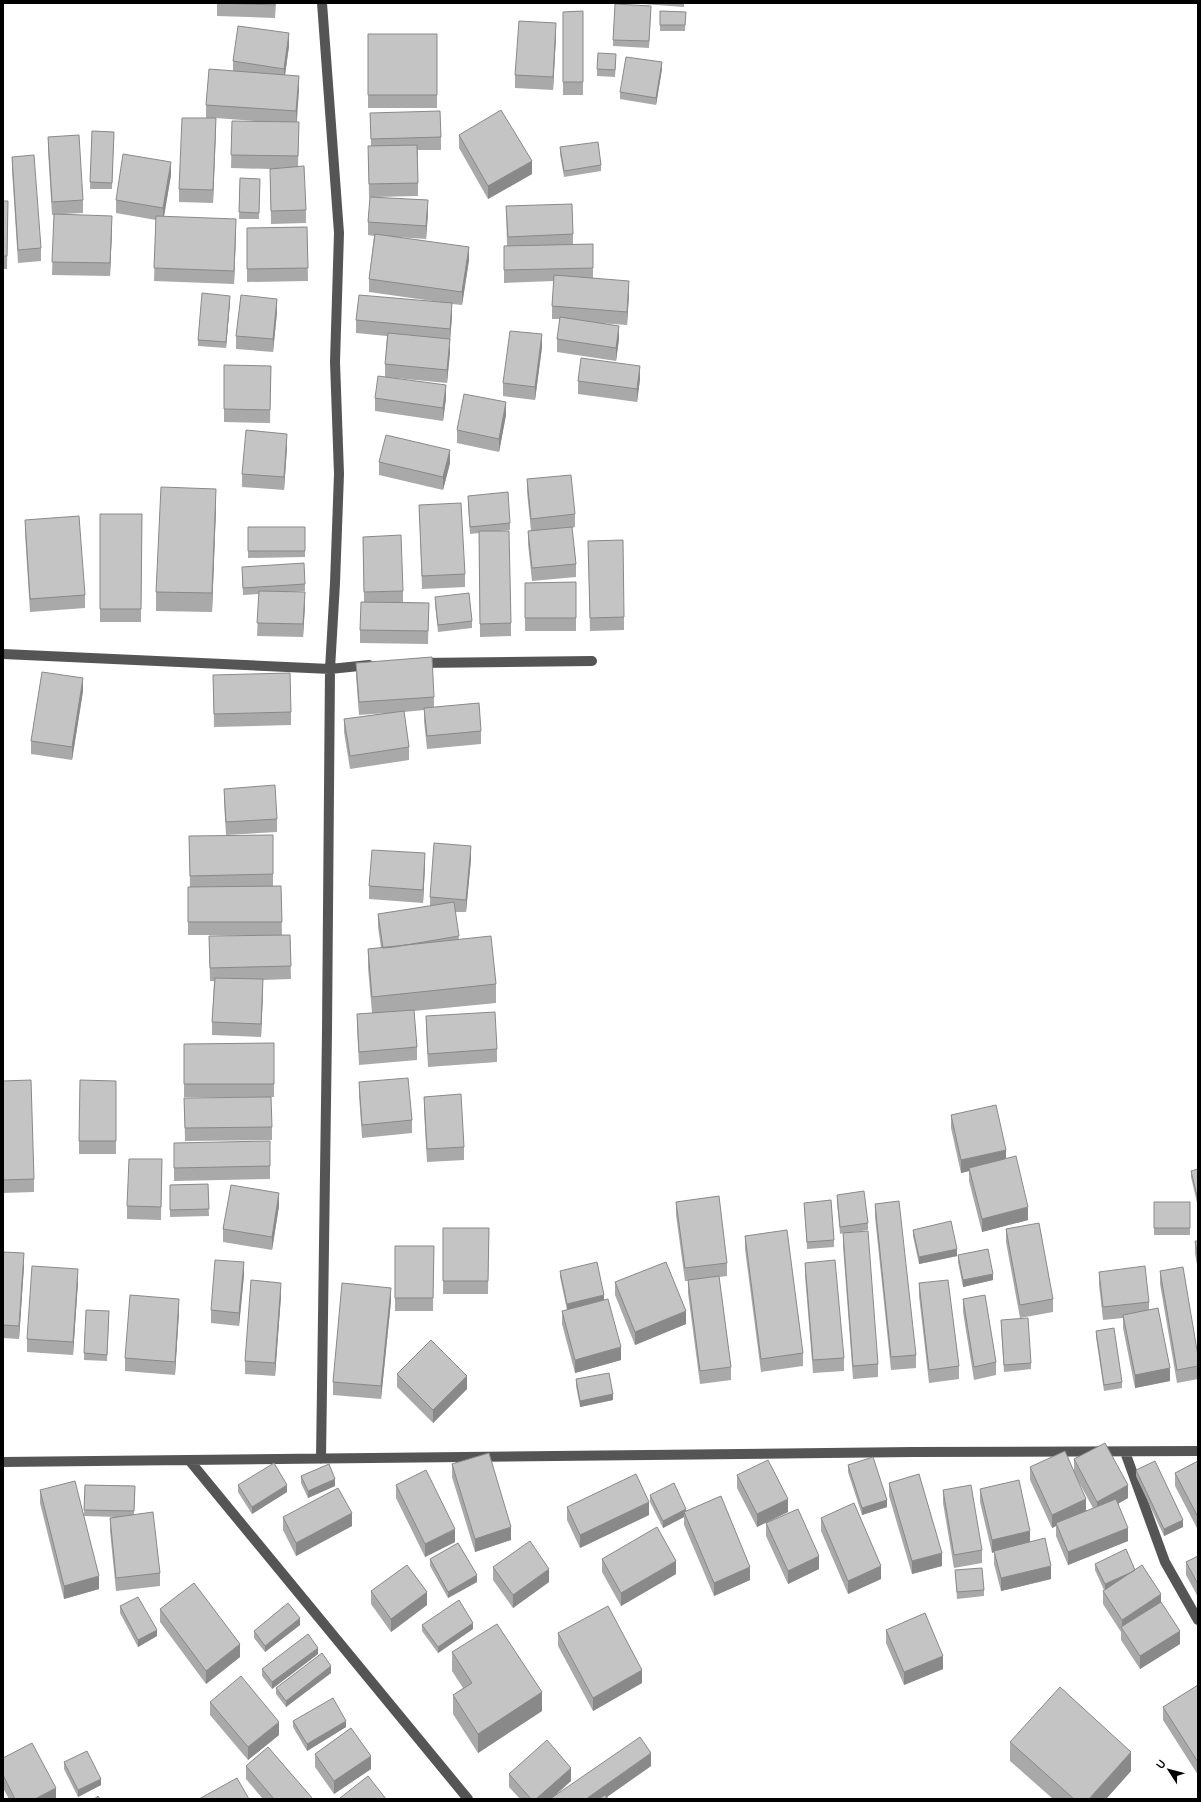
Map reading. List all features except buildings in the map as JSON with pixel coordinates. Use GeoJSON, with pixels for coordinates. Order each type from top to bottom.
{"type":"FeatureCollection","features":[{"type":"Feature","properties":{"kind":"street"},"geometry":{"type":"LineString","coordinates":[[321,1459],[330,669],[336,583],[338,474],[335,362],[339,233],[322,3]]}},
{"type":"Feature","properties":{"kind":"street"},"geometry":{"type":"LineString","coordinates":[[3,654],[330,669],[376,665]]}},
{"type":"Feature","properties":{"kind":"street"},"geometry":{"type":"LineString","coordinates":[[407,663],[592,661]]}},
{"type":"Feature","properties":{"kind":"street"},"geometry":{"type":"LineString","coordinates":[[3,1462],[913,1452],[1198,1451]]}},
{"type":"Feature","properties":{"kind":"street"},"geometry":{"type":"LineString","coordinates":[[1125,1452],[1165,1562],[1198,1620]]}},
{"type":"Feature","properties":{"kind":"street"},"geometry":{"type":"LineString","coordinates":[[189,1460],[468,1799]]}}]}
